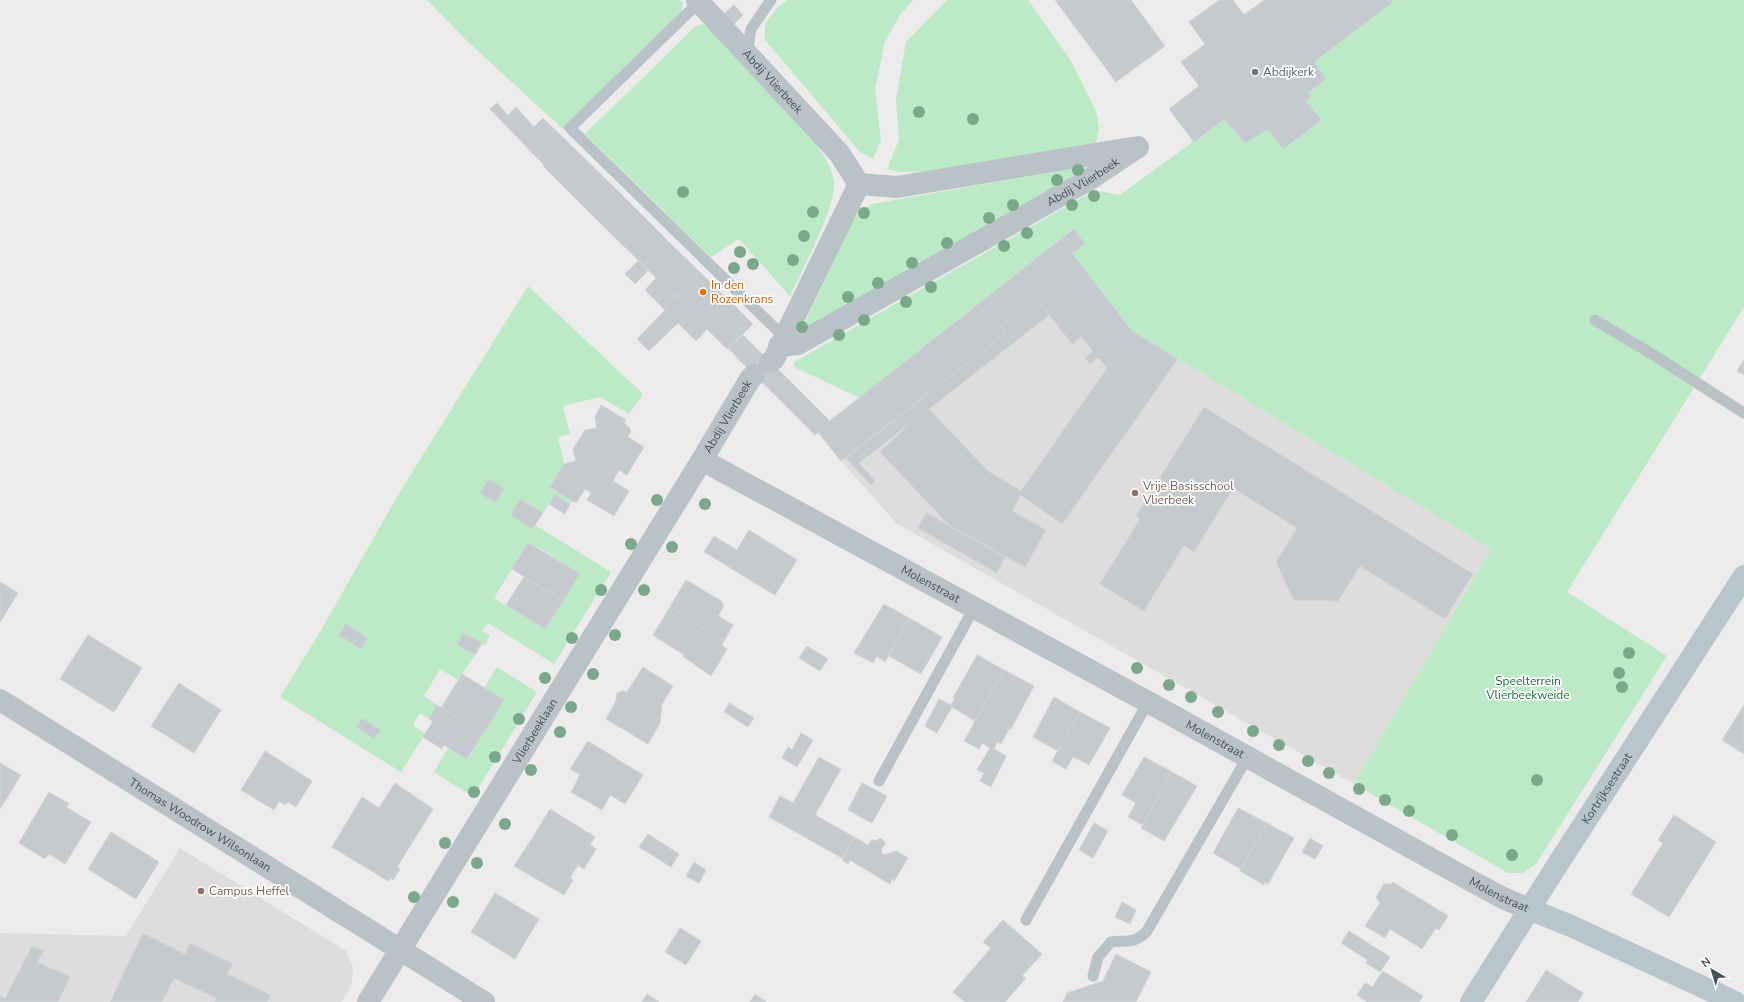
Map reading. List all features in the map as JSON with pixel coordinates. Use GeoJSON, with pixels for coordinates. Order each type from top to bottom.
{"type":"FeatureCollection","features":[{"type":"Feature","properties":{"kind":"street","name":"Abdij Vlierbeek"},"geometry":{"type":"LineString","coordinates":[[698,1],[839,153],[859,184]]}},
{"type":"Feature","properties":{"kind":"street","name":"Abdij Vlierbeek"},"geometry":{"type":"LineString","coordinates":[[772,355],[798,344],[1090,179],[1138,147],[897,187],[859,184]]}},
{"type":"Feature","properties":{"kind":"street","name":"Abdij Vlierbeek"},"geometry":{"type":"LineString","coordinates":[[702,460],[750,379],[772,355],[859,184]]}},
{"type":"Feature","properties":{"kind":"street","name":"Molenstraat"},"geometry":{"type":"LineString","coordinates":[[702,460],[1148,702],[1503,898],[1571,926],[1735,1002]]}},
{"type":"Feature","properties":{"kind":"street","name":"Vlierbeeklaan"},"geometry":{"type":"LineString","coordinates":[[368,1002],[702,460]]}},
{"type":"Feature","properties":{"kind":"street","name":"Kortrijksestraat"},"geometry":{"type":"LineString","coordinates":[[1471,1002],[1529,909],[1744,576]]}},
{"type":"Feature","properties":{"kind":"street","name":"Thomas Woodrow Wilsonlaan"},"geometry":{"type":"LineString","coordinates":[[0,700],[484,1002]]}},
{"type":"Feature","properties":{"kind":"lane"},"geometry":{"type":"LineString","coordinates":[[747,54],[751,29],[771,0]]}},
{"type":"Feature","properties":{"kind":"lane"},"geometry":{"type":"LineString","coordinates":[[698,1],[570,128],[772,355]]}},
{"type":"Feature","properties":{"kind":"lane"},"geometry":{"type":"LineString","coordinates":[[1594,320],[1652,354],[1744,413]]}},
{"type":"Feature","properties":{"kind":"lane"},"geometry":{"type":"LineString","coordinates":[[879,781],[974,608]]}},
{"type":"Feature","properties":{"kind":"lane"},"geometry":{"type":"LineString","coordinates":[[1026,920],[1148,702]]}},
{"type":"Feature","properties":{"kind":"lane"},"geometry":{"type":"LineString","coordinates":[[1093,976],[1098,956],[1111,942],[1130,941],[1140,938],[1147,931],[1247,758]]}},
{"type":"Feature","properties":{"kind":"shaded area","name":"Vrije Basisschool Vlierbeek"},"geometry":{"type":"Polygon","coordinates":[[[1061,239],[1132,331],[1491,549],[1354,784],[896,523],[843,463],[818,431],[1061,239]]]}},
{"type":"Feature","properties":{"kind":"shaded area","name":"Campus Heffel"},"geometry":{"type":"Polygon","coordinates":[[[180,848],[346,951],[353,968],[351,987],[341,1002],[0,1002],[0,933],[126,936],[180,848]]]}},
{"type":"Feature","properties":{"kind":"green space"},"geometry":{"type":"Polygon","coordinates":[[[427,0],[680,0],[683,3],[680,21],[564,130],[467,41],[427,0]]]}},
{"type":"Feature","properties":{"kind":"green space"},"geometry":{"type":"Polygon","coordinates":[[[787,0],[913,0],[900,15],[885,42],[875,89],[881,140],[873,159],[860,152],[765,40],[765,24],[776,9],[787,0]]]}},
{"type":"Feature","properties":{"kind":"green space"},"geometry":{"type":"Polygon","coordinates":[[[947,0],[1028,0],[1070,59],[1096,111],[1099,129],[1095,147],[947,171],[897,172],[887,169],[899,140],[896,99],[906,42],[947,0]]]}},
{"type":"Feature","properties":{"kind":"green space","name":"Speelterrein Vlierbeekweide"},"geometry":{"type":"Polygon","coordinates":[[[1395,0],[1744,0],[1744,307],[1567,592],[1667,656],[1536,864],[1523,873],[1508,873],[1354,784],[1491,549],[1132,331],[1061,240],[860,398],[794,367],[794,362],[1081,198],[1098,191],[1120,195],[1224,119],[1245,143],[1268,129],[1322,120],[1306,101],[1311,97],[1308,93],[1326,79],[1315,64],[1315,61],[1395,0]]]}},
{"type":"Feature","properties":{"kind":"green space"},"geometry":{"type":"Polygon","coordinates":[[[705,24],[815,142],[833,176],[833,193],[830,207],[810,255],[790,296],[739,239],[711,257],[585,134],[696,26],[705,24]]]}},
{"type":"Feature","properties":{"kind":"green space"},"geometry":{"type":"Polygon","coordinates":[[[1092,165],[961,247],[808,332],[804,325],[853,220],[860,211],[872,204],[1092,165]]]}},
{"type":"Feature","properties":{"kind":"green space"},"geometry":{"type":"Polygon","coordinates":[[[528,286],[643,394],[629,414],[600,397],[563,406],[570,434],[558,437],[573,501],[570,504],[555,495],[543,513],[520,499],[511,515],[532,529],[535,525],[611,572],[554,664],[488,623],[482,631],[490,636],[485,645],[463,633],[457,645],[475,655],[458,680],[440,669],[424,696],[437,705],[429,719],[420,713],[413,725],[425,734],[401,772],[280,697],[320,632],[401,490],[528,286]],[[528,543],[494,598],[545,629],[580,573],[541,549],[528,543]]]}},
{"type":"Feature","properties":{"kind":"green space"},"geometry":{"type":"Polygon","coordinates":[[[497,667],[537,692],[473,797],[434,772],[448,748],[468,759],[503,701],[484,688],[497,667]]]}},
{"type":"Feature","properties":{"kind":"building"},"geometry":{"type":"Polygon","coordinates":[[[1055,0],[1131,0],[1165,46],[1116,82],[1055,0]]]}},
{"type":"Feature","properties":{"kind":"building","name":"Abdijkerk"},"geometry":{"type":"Polygon","coordinates":[[[1219,0],[1233,0],[1244,15],[1264,0],[1393,0],[1393,2],[1315,61],[1315,64],[1326,79],[1308,93],[1311,97],[1306,101],[1322,120],[1283,149],[1268,129],[1245,143],[1224,119],[1194,142],[1169,109],[1199,86],[1181,62],[1205,44],[1189,22],[1219,0]]]}},
{"type":"Feature","properties":{"kind":"building"},"geometry":{"type":"Polygon","coordinates":[[[734,5],[743,15],[733,25],[724,14],[734,5]]]}},
{"type":"Feature","properties":{"kind":"building"},"geometry":{"type":"Polygon","coordinates":[[[497,103],[508,115],[516,107],[534,127],[543,118],[615,188],[590,213],[543,166],[544,165],[490,109],[497,103]]]}},
{"type":"Feature","properties":{"kind":"building"},"geometry":{"type":"Polygon","coordinates":[[[615,188],[668,241],[644,266],[590,213],[615,188]]]}},
{"type":"Feature","properties":{"kind":"building"},"geometry":{"type":"Polygon","coordinates":[[[1074,229],[1085,244],[1072,254],[1061,239],[1074,229]]]}},
{"type":"Feature","properties":{"kind":"building"},"geometry":{"type":"Polygon","coordinates":[[[1061,239],[1132,331],[1090,364],[1085,358],[1093,351],[1081,336],[1072,344],[1037,299],[1001,327],[1006,333],[841,461],[817,431],[1061,239]]]}},
{"type":"Feature","properties":{"kind":"building"},"geometry":{"type":"Polygon","coordinates":[[[668,241],[700,272],[675,297],[644,266],[668,241]]]}},
{"type":"Feature","properties":{"kind":"building"},"geometry":{"type":"Polygon","coordinates":[[[638,261],[648,271],[635,284],[625,274],[638,261]]]}},
{"type":"Feature","properties":{"kind":"building"},"geometry":{"type":"Polygon","coordinates":[[[700,272],[753,324],[727,349],[675,297],[700,272]]]}},
{"type":"Feature","properties":{"kind":"building"},"geometry":{"type":"Polygon","coordinates":[[[656,278],[675,297],[664,309],[645,290],[656,278]]]}},
{"type":"Feature","properties":{"kind":"building"},"geometry":{"type":"Polygon","coordinates":[[[675,297],[707,329],[696,341],[678,323],[649,351],[637,339],[665,310],[664,309],[675,297]]]}},
{"type":"Feature","properties":{"kind":"building"},"geometry":{"type":"Polygon","coordinates":[[[1037,299],[1049,315],[929,409],[927,407],[910,423],[859,463],[875,481],[871,485],[846,458],[1006,333],[1001,327],[1037,299]]]}},
{"type":"Feature","properties":{"kind":"building"},"geometry":{"type":"Polygon","coordinates":[[[1132,331],[1178,359],[1062,524],[1021,495],[1012,511],[1046,530],[1025,567],[949,525],[880,452],[927,407],[988,471],[1021,491],[1107,368],[1098,357],[1132,331]]]}},
{"type":"Feature","properties":{"kind":"building"},"geometry":{"type":"Polygon","coordinates":[[[743,335],[764,356],[750,371],[728,348],[743,335]]]}},
{"type":"Feature","properties":{"kind":"building"},"geometry":{"type":"Polygon","coordinates":[[[764,356],[787,378],[774,394],[750,371],[764,356]]]}},
{"type":"Feature","properties":{"kind":"building"},"geometry":{"type":"Polygon","coordinates":[[[1744,360],[1744,375],[1737,371],[1744,360]]]}},
{"type":"Feature","properties":{"kind":"building"},"geometry":{"type":"Polygon","coordinates":[[[787,378],[830,421],[815,435],[774,394],[787,378]]]}},
{"type":"Feature","properties":{"kind":"building"},"geometry":{"type":"Polygon","coordinates":[[[601,405],[626,420],[624,423],[631,431],[628,437],[644,447],[627,475],[619,470],[613,481],[629,491],[614,516],[587,500],[591,493],[585,489],[576,503],[550,487],[564,464],[576,461],[573,449],[585,430],[597,428],[595,417],[601,405]]]}},
{"type":"Feature","properties":{"kind":"building"},"geometry":{"type":"Polygon","coordinates":[[[1204,407],[1473,574],[1445,619],[1360,566],[1338,601],[1294,600],[1276,562],[1297,528],[1233,488],[1194,552],[1184,545],[1144,611],[1100,584],[1140,519],[1136,516],[1204,407]]]}},
{"type":"Feature","properties":{"kind":"building"},"geometry":{"type":"Polygon","coordinates":[[[489,479],[504,488],[496,503],[480,493],[489,479]]]}},
{"type":"Feature","properties":{"kind":"building"},"geometry":{"type":"Polygon","coordinates":[[[555,495],[570,504],[565,514],[549,504],[555,495]]]}},
{"type":"Feature","properties":{"kind":"building"},"geometry":{"type":"Polygon","coordinates":[[[520,499],[543,513],[532,529],[511,515],[520,499]]]}},
{"type":"Feature","properties":{"kind":"building"},"geometry":{"type":"Polygon","coordinates":[[[926,513],[1005,557],[997,573],[918,528],[926,513]]]}},
{"type":"Feature","properties":{"kind":"building"},"geometry":{"type":"Polygon","coordinates":[[[749,530],[797,560],[775,595],[704,552],[714,536],[737,550],[749,530]]]}},
{"type":"Feature","properties":{"kind":"building"},"geometry":{"type":"Polygon","coordinates":[[[528,543],[580,573],[563,601],[512,569],[528,543]]]}},
{"type":"Feature","properties":{"kind":"building"},"geometry":{"type":"Polygon","coordinates":[[[524,577],[563,601],[545,629],[506,605],[524,577]]]}},
{"type":"Feature","properties":{"kind":"building"},"geometry":{"type":"Polygon","coordinates":[[[686,580],[721,601],[724,606],[718,616],[733,625],[724,641],[670,607],[686,580]]]}},
{"type":"Feature","properties":{"kind":"building"},"geometry":{"type":"Polygon","coordinates":[[[0,582],[18,593],[0,622],[0,582]]]}},
{"type":"Feature","properties":{"kind":"building"},"geometry":{"type":"Polygon","coordinates":[[[884,604],[909,618],[885,662],[877,656],[873,663],[854,653],[884,604]]]}},
{"type":"Feature","properties":{"kind":"building"},"geometry":{"type":"Polygon","coordinates":[[[670,607],[724,641],[722,645],[727,649],[711,676],[684,657],[684,655],[653,635],[670,607]]]}},
{"type":"Feature","properties":{"kind":"building"},"geometry":{"type":"Polygon","coordinates":[[[909,618],[942,637],[921,674],[889,656],[909,618]]]}},
{"type":"Feature","properties":{"kind":"building"},"geometry":{"type":"Polygon","coordinates":[[[346,624],[368,638],[361,649],[339,635],[346,624]]]}},
{"type":"Feature","properties":{"kind":"building"},"geometry":{"type":"Polygon","coordinates":[[[463,633],[482,643],[475,655],[457,645],[463,633]]]}},
{"type":"Feature","properties":{"kind":"building"},"geometry":{"type":"Polygon","coordinates":[[[88,635],[142,668],[114,712],[60,679],[88,635]]]}},
{"type":"Feature","properties":{"kind":"building"},"geometry":{"type":"Polygon","coordinates":[[[807,646],[828,659],[820,671],[799,658],[807,646]]]}},
{"type":"Feature","properties":{"kind":"building"},"geometry":{"type":"Polygon","coordinates":[[[977,655],[1004,670],[975,721],[952,707],[937,733],[925,726],[939,699],[951,705],[955,699],[953,698],[977,655]]]}},
{"type":"Feature","properties":{"kind":"building"},"geometry":{"type":"Polygon","coordinates":[[[643,667],[673,686],[662,704],[660,723],[648,744],[606,719],[616,701],[617,693],[622,691],[627,692],[643,667]]]}},
{"type":"Feature","properties":{"kind":"building"},"geometry":{"type":"Polygon","coordinates":[[[1004,670],[1034,686],[1011,729],[1009,729],[1001,744],[997,742],[994,749],[1006,756],[991,787],[980,781],[984,773],[977,770],[990,748],[982,743],[979,749],[964,741],[1004,670]]]}},
{"type":"Feature","properties":{"kind":"building"},"geometry":{"type":"Polygon","coordinates":[[[462,674],[504,700],[483,734],[441,708],[462,674]]]}},
{"type":"Feature","properties":{"kind":"building"},"geometry":{"type":"Polygon","coordinates":[[[179,683],[221,710],[194,753],[151,726],[179,683]]]}},
{"type":"Feature","properties":{"kind":"building"},"geometry":{"type":"Polygon","coordinates":[[[1054,697],[1080,712],[1058,751],[1033,737],[1054,697]]]}},
{"type":"Feature","properties":{"kind":"building"},"geometry":{"type":"Polygon","coordinates":[[[729,703],[754,718],[748,727],[724,712],[729,703]]]}},
{"type":"Feature","properties":{"kind":"building"},"geometry":{"type":"Polygon","coordinates":[[[437,705],[483,734],[467,759],[444,745],[442,749],[423,737],[433,721],[429,719],[437,705]]]}},
{"type":"Feature","properties":{"kind":"building"},"geometry":{"type":"Polygon","coordinates":[[[1744,705],[1744,754],[1722,740],[1744,705]]]}},
{"type":"Feature","properties":{"kind":"building"},"geometry":{"type":"Polygon","coordinates":[[[1080,712],[1110,728],[1089,765],[1073,757],[1066,769],[1052,761],[1080,712]]]}},
{"type":"Feature","properties":{"kind":"building"},"geometry":{"type":"Polygon","coordinates":[[[362,718],[380,730],[374,739],[356,727],[362,718]]]}},
{"type":"Feature","properties":{"kind":"building"},"geometry":{"type":"Polygon","coordinates":[[[801,733],[813,740],[797,767],[782,758],[788,747],[792,750],[801,733]]]}},
{"type":"Feature","properties":{"kind":"building"},"geometry":{"type":"Polygon","coordinates":[[[588,741],[643,775],[625,804],[610,795],[602,810],[571,792],[580,775],[570,769],[588,741]]]}},
{"type":"Feature","properties":{"kind":"building"},"geometry":{"type":"Polygon","coordinates":[[[265,751],[312,781],[296,807],[288,802],[285,805],[279,801],[274,810],[241,790],[265,751]]]}},
{"type":"Feature","properties":{"kind":"building"},"geometry":{"type":"Polygon","coordinates":[[[819,757],[841,769],[815,815],[854,837],[842,858],[769,817],[780,796],[793,803],[819,757]]]}},
{"type":"Feature","properties":{"kind":"building"},"geometry":{"type":"Polygon","coordinates":[[[1144,757],[1172,772],[1143,825],[1128,817],[1136,803],[1122,795],[1144,757]]]}},
{"type":"Feature","properties":{"kind":"building"},"geometry":{"type":"Polygon","coordinates":[[[0,763],[21,775],[0,809],[0,763]]]}},
{"type":"Feature","properties":{"kind":"building"},"geometry":{"type":"Polygon","coordinates":[[[1172,772],[1197,786],[1164,841],[1141,828],[1172,772]]]}},
{"type":"Feature","properties":{"kind":"building"},"geometry":{"type":"Polygon","coordinates":[[[395,783],[433,809],[397,867],[400,869],[393,880],[390,878],[388,881],[332,847],[362,797],[379,808],[395,783]]]}},
{"type":"Feature","properties":{"kind":"building"},"geometry":{"type":"Polygon","coordinates":[[[862,783],[887,796],[872,823],[848,810],[862,783]]]}},
{"type":"Feature","properties":{"kind":"building"},"geometry":{"type":"Polygon","coordinates":[[[49,792],[69,804],[66,807],[91,822],[65,864],[49,854],[45,859],[19,843],[49,792]]]}},
{"type":"Feature","properties":{"kind":"building"},"geometry":{"type":"Polygon","coordinates":[[[1238,808],[1267,823],[1241,869],[1213,853],[1238,808]]]}},
{"type":"Feature","properties":{"kind":"building"},"geometry":{"type":"Polygon","coordinates":[[[550,809],[595,837],[590,845],[596,849],[584,869],[533,837],[550,809]]]}},
{"type":"Feature","properties":{"kind":"building"},"geometry":{"type":"Polygon","coordinates":[[[1674,815],[1716,842],[1669,917],[1631,894],[1663,843],[1658,840],[1674,815]]]}},
{"type":"Feature","properties":{"kind":"building"},"geometry":{"type":"Polygon","coordinates":[[[1094,823],[1108,831],[1093,858],[1079,850],[1094,823]]]}},
{"type":"Feature","properties":{"kind":"building"},"geometry":{"type":"Polygon","coordinates":[[[1267,823],[1294,838],[1268,884],[1265,882],[1264,885],[1240,871],[1267,823]]]}},
{"type":"Feature","properties":{"kind":"building"},"geometry":{"type":"Polygon","coordinates":[[[111,832],[159,862],[136,899],[88,869],[111,832]]]}},
{"type":"Feature","properties":{"kind":"building"},"geometry":{"type":"Polygon","coordinates":[[[648,834],[679,854],[671,867],[639,847],[648,834]]]}},
{"type":"Feature","properties":{"kind":"building"},"geometry":{"type":"Polygon","coordinates":[[[533,837],[578,865],[570,878],[573,880],[564,895],[514,866],[533,837]]]}},
{"type":"Feature","properties":{"kind":"building"},"geometry":{"type":"Polygon","coordinates":[[[854,837],[868,845],[872,839],[875,841],[881,838],[885,842],[885,845],[881,849],[883,855],[897,851],[908,858],[894,881],[892,879],[890,884],[850,860],[848,864],[842,860],[854,837]]]}},
{"type":"Feature","properties":{"kind":"building"},"geometry":{"type":"Polygon","coordinates":[[[1310,838],[1323,846],[1315,859],[1302,852],[1310,838]]]}},
{"type":"Feature","properties":{"kind":"building"},"geometry":{"type":"Polygon","coordinates":[[[694,862],[706,870],[699,883],[686,876],[694,862]]]}},
{"type":"Feature","properties":{"kind":"building"},"geometry":{"type":"Polygon","coordinates":[[[1393,882],[1448,916],[1439,930],[1436,928],[1422,949],[1390,929],[1385,938],[1365,926],[1380,903],[1376,897],[1384,884],[1391,884],[1393,882]]]}},
{"type":"Feature","properties":{"kind":"building"},"geometry":{"type":"Polygon","coordinates":[[[495,893],[539,919],[515,959],[471,932],[495,893]]]}},
{"type":"Feature","properties":{"kind":"building"},"geometry":{"type":"Polygon","coordinates":[[[1122,902],[1136,910],[1130,924],[1115,917],[1122,902]]]}},
{"type":"Feature","properties":{"kind":"building"},"geometry":{"type":"Polygon","coordinates":[[[1003,920],[1042,954],[1022,976],[1026,978],[1005,1002],[965,1002],[953,992],[991,948],[983,942],[1003,920]]]}},
{"type":"Feature","properties":{"kind":"building"},"geometry":{"type":"Polygon","coordinates":[[[680,928],[701,941],[686,965],[665,952],[680,928]]]}},
{"type":"Feature","properties":{"kind":"building"},"geometry":{"type":"Polygon","coordinates":[[[1349,931],[1390,957],[1380,972],[1366,963],[1368,960],[1341,943],[1349,931]]]}},
{"type":"Feature","properties":{"kind":"building"},"geometry":{"type":"Polygon","coordinates":[[[143,933],[185,954],[190,943],[233,964],[227,974],[271,995],[267,1002],[215,1002],[216,998],[174,978],[162,1002],[110,1002],[143,933]]]}},
{"type":"Feature","properties":{"kind":"building"},"geometry":{"type":"Polygon","coordinates":[[[32,946],[44,951],[37,962],[70,977],[58,1002],[0,1002],[0,996],[5,999],[32,946]]]}},
{"type":"Feature","properties":{"kind":"building"},"geometry":{"type":"Polygon","coordinates":[[[1116,954],[1151,972],[1136,1002],[1063,1002],[1067,993],[1103,981],[1116,954]]]}},
{"type":"Feature","properties":{"kind":"building"},"geometry":{"type":"Polygon","coordinates":[[[1546,970],[1583,993],[1578,1002],[1526,1002],[1546,970]]]}},
{"type":"Feature","properties":{"kind":"building"},"geometry":{"type":"Polygon","coordinates":[[[1383,971],[1423,996],[1419,1002],[1368,1002],[1357,995],[1365,983],[1372,987],[1383,971]]]}},
{"type":"Feature","properties":{"kind":"building"},"geometry":{"type":"Polygon","coordinates":[[[647,994],[659,1002],[642,1002],[647,994]]]}},
{"type":"Feature","properties":{"kind":"building"},"geometry":{"type":"Polygon","coordinates":[[[755,994],[766,1002],[750,1002],[755,994]]]}},
{"type":"Feature","properties":{"kind":"place","name":"Abdijkerk"},"geometry":{"type":"Point","coordinates":[1255,72]}},
{"type":"Feature","properties":{"kind":"place","name":"In den Rozenkrans"},"geometry":{"type":"Point","coordinates":[703,292]}},
{"type":"Feature","properties":{"kind":"place","name":"Vrije Basisschool Vlierbeek"},"geometry":{"type":"Point","coordinates":[1135,493]}},
{"type":"Feature","properties":{"kind":"place","name":"Campus Heffel"},"geometry":{"type":"Point","coordinates":[201,891]}}]}
